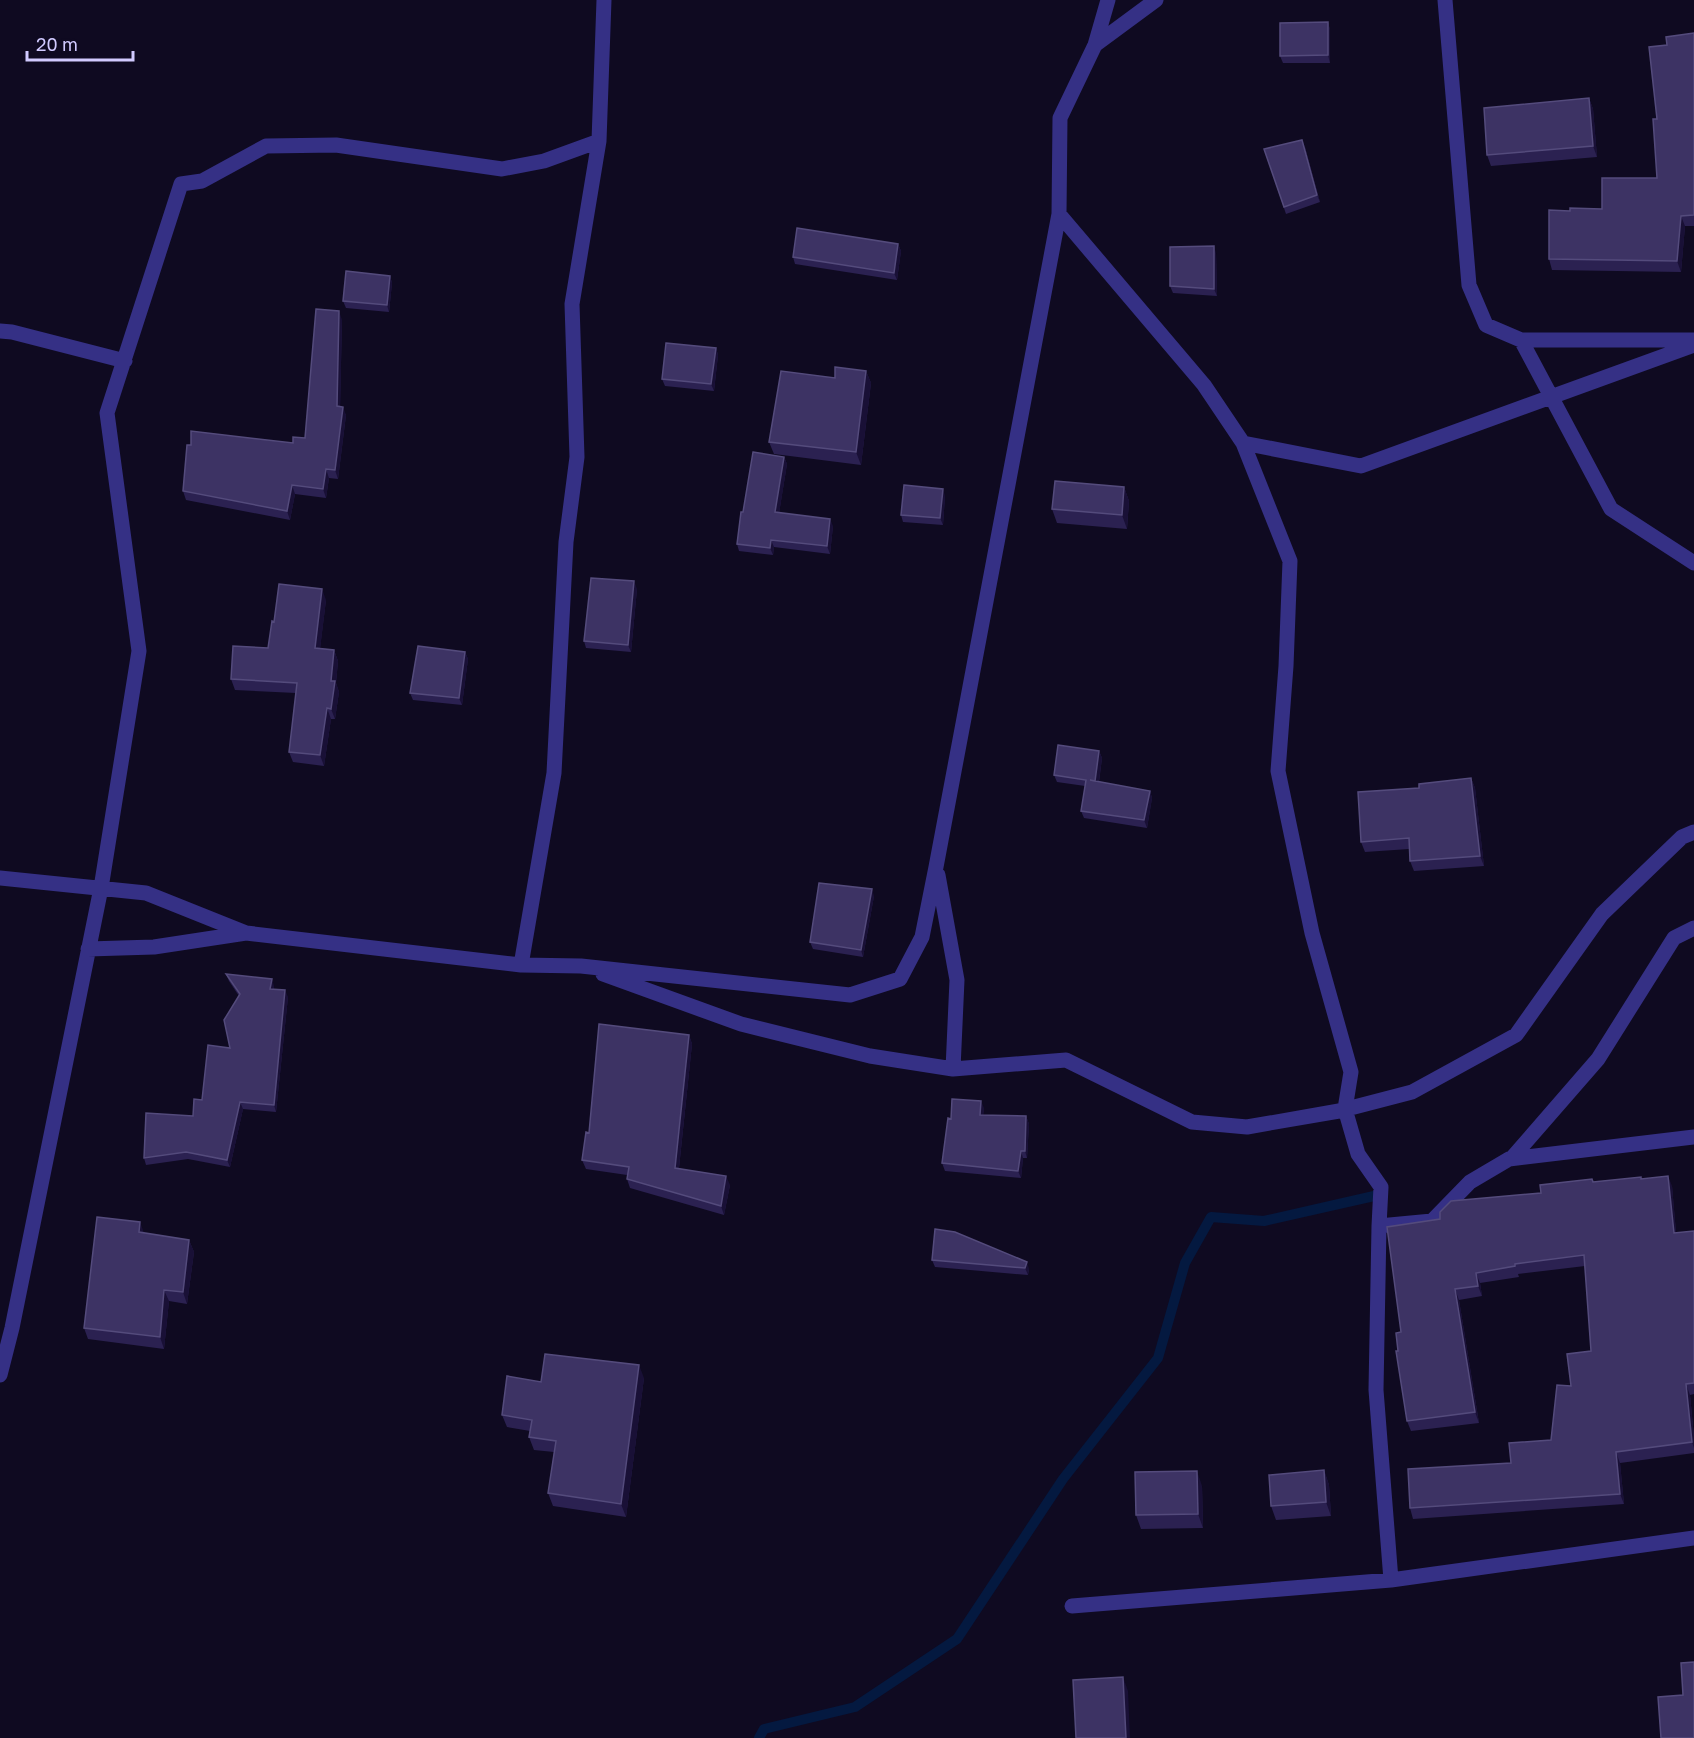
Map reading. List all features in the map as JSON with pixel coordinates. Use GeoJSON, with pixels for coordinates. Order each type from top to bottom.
{"type":"FeatureCollection","features":[{"type":"Feature","properties":{"kind":"street"},"geometry":{"type":"LineString","coordinates":[[521,965],[554,774],[566,542],[577,457],[572,304],[599,141],[604,0]]}},
{"type":"Feature","properties":{"kind":"street"},"geometry":{"type":"LineString","coordinates":[[0,878],[146,893],[246,933],[521,965],[581,966],[850,995],[900,979],[922,937],[1059,213],[1060,118],[1095,45],[1108,0]]}},
{"type":"Feature","properties":{"kind":"street"},"geometry":{"type":"LineString","coordinates":[[1095,45],[1156,0]]}},
{"type":"Feature","properties":{"kind":"street"},"geometry":{"type":"LineString","coordinates":[[1444,0],[1469,285],[1486,325],[1521,340],[1694,340]]}},
{"type":"Feature","properties":{"kind":"street"},"geometry":{"type":"LineString","coordinates":[[0,1375],[12,1328],[101,888],[139,651],[107,413],[181,184],[202,181],[266,146],[336,145],[502,169],[544,161],[599,141]]}},
{"type":"Feature","properties":{"kind":"street"},"geometry":{"type":"LineString","coordinates":[[1059,213],[1204,385],[1243,443],[1290,561],[1286,666],[1278,771],[1312,933],[1351,1072],[1345,1109],[1358,1154],[1381,1187],[1376,1390],[1390,1580]]}},
{"type":"Feature","properties":{"kind":"street"},"geometry":{"type":"LineString","coordinates":[[0,332],[12,332],[124,361]]}},
{"type":"Feature","properties":{"kind":"street"},"geometry":{"type":"LineString","coordinates":[[1521,340],[1611,509],[1694,563]]}},
{"type":"Feature","properties":{"kind":"street"},"geometry":{"type":"LineString","coordinates":[[1243,443],[1361,466],[1694,345]]}},
{"type":"Feature","properties":{"kind":"street"},"geometry":{"type":"LineString","coordinates":[[581,966],[741,1024],[870,1056],[953,1069],[1066,1060],[1192,1122],[1247,1127],[1345,1109],[1412,1092],[1516,1035],[1602,914],[1682,837],[1694,832]]}},
{"type":"Feature","properties":{"kind":"street"},"geometry":{"type":"LineString","coordinates":[[936,867],[957,980],[953,1069]]}},
{"type":"Feature","properties":{"kind":"street"},"geometry":{"type":"LineString","coordinates":[[1379,1226],[1432,1221],[1470,1182],[1512,1158],[1598,1059],[1674,938],[1694,928]]}},
{"type":"Feature","properties":{"kind":"street"},"geometry":{"type":"LineString","coordinates":[[88,949],[154,947],[246,933]]}},
{"type":"Feature","properties":{"kind":"street"},"geometry":{"type":"LineString","coordinates":[[1512,1158],[1694,1137]]}},
{"type":"Feature","properties":{"kind":"street"},"geometry":{"type":"LineString","coordinates":[[1072,1605],[1390,1580],[1694,1539]]}},
{"type":"Feature","properties":{"kind":"building"},"geometry":{"type":"Polygon","coordinates":[[[1328,22],[1328,55],[1280,56],[1280,23],[1328,22]]]}},
{"type":"Feature","properties":{"kind":"building"},"geometry":{"type":"Polygon","coordinates":[[[1694,33],[1694,215],[1681,216],[1677,261],[1549,259],[1549,210],[1602,209],[1602,178],[1657,178],[1653,119],[1657,119],[1649,47],[1667,45],[1666,37],[1694,33]]]}},
{"type":"Feature","properties":{"kind":"building"},"geometry":{"type":"Polygon","coordinates":[[[1589,98],[1593,146],[1487,155],[1484,108],[1589,98]]]}},
{"type":"Feature","properties":{"kind":"building"},"geometry":{"type":"Polygon","coordinates":[[[1302,140],[1317,195],[1284,207],[1264,149],[1302,140]]]}},
{"type":"Feature","properties":{"kind":"building"},"geometry":{"type":"Polygon","coordinates":[[[797,228],[898,244],[894,273],[793,257],[797,228]]]}},
{"type":"Feature","properties":{"kind":"building"},"geometry":{"type":"Polygon","coordinates":[[[1214,246],[1214,289],[1170,286],[1170,247],[1214,246]]]}},
{"type":"Feature","properties":{"kind":"building"},"geometry":{"type":"Polygon","coordinates":[[[346,271],[390,276],[387,305],[343,301],[346,271]]]}},
{"type":"Feature","properties":{"kind":"building"},"geometry":{"type":"Polygon","coordinates":[[[316,309],[339,311],[337,406],[343,407],[335,470],[326,469],[323,489],[292,485],[287,511],[183,491],[187,445],[191,445],[191,431],[293,443],[293,437],[305,438],[316,309]]]}},
{"type":"Feature","properties":{"kind":"building"},"geometry":{"type":"Polygon","coordinates":[[[666,343],[716,348],[711,384],[662,379],[666,343]]]}},
{"type":"Feature","properties":{"kind":"building"},"geometry":{"type":"Polygon","coordinates":[[[835,367],[866,371],[856,452],[769,442],[781,371],[835,378],[835,367]]]}},
{"type":"Feature","properties":{"kind":"building"},"geometry":{"type":"Polygon","coordinates":[[[753,452],[784,457],[775,512],[830,519],[827,546],[771,540],[770,548],[737,544],[753,452]]]}},
{"type":"Feature","properties":{"kind":"building"},"geometry":{"type":"Polygon","coordinates":[[[1055,481],[1124,487],[1122,515],[1052,509],[1055,481]]]}},
{"type":"Feature","properties":{"kind":"building"},"geometry":{"type":"Polygon","coordinates":[[[904,485],[943,489],[940,518],[901,515],[904,485]]]}},
{"type":"Feature","properties":{"kind":"building"},"geometry":{"type":"Polygon","coordinates":[[[591,578],[634,581],[628,645],[584,641],[591,578]]]}},
{"type":"Feature","properties":{"kind":"building"},"geometry":{"type":"Polygon","coordinates":[[[279,584],[322,589],[315,648],[334,650],[331,681],[335,681],[331,709],[327,708],[320,755],[289,752],[297,683],[231,679],[233,646],[268,648],[279,584]]]}},
{"type":"Feature","properties":{"kind":"building"},"geometry":{"type":"Polygon","coordinates":[[[418,646],[465,652],[459,698],[410,693],[418,646]]]}},
{"type":"Feature","properties":{"kind":"building"},"geometry":{"type":"Polygon","coordinates":[[[1058,745],[1099,751],[1095,781],[1150,791],[1144,820],[1081,811],[1086,780],[1054,775],[1058,745]]]}},
{"type":"Feature","properties":{"kind":"building"},"geometry":{"type":"Polygon","coordinates":[[[1471,778],[1480,856],[1410,861],[1409,838],[1361,842],[1358,792],[1419,788],[1419,784],[1471,778]]]}},
{"type":"Feature","properties":{"kind":"building"},"geometry":{"type":"Polygon","coordinates":[[[819,883],[872,889],[861,950],[810,942],[819,883]]]}},
{"type":"Feature","properties":{"kind":"building"},"geometry":{"type":"Polygon","coordinates":[[[226,974],[272,979],[270,989],[285,990],[274,1105],[240,1102],[227,1160],[186,1152],[144,1158],[146,1113],[193,1116],[194,1099],[202,1100],[208,1045],[230,1048],[224,1020],[240,994],[226,974]]]}},
{"type":"Feature","properties":{"kind":"building"},"geometry":{"type":"Polygon","coordinates":[[[599,1024],[689,1035],[675,1168],[726,1176],[721,1206],[627,1179],[629,1167],[582,1160],[586,1132],[589,1133],[599,1024]]]}},
{"type":"Feature","properties":{"kind":"building"},"geometry":{"type":"Polygon","coordinates":[[[952,1099],[981,1101],[980,1115],[1026,1116],[1025,1151],[1021,1151],[1018,1171],[942,1163],[948,1118],[951,1119],[952,1099]]]}},
{"type":"Feature","properties":{"kind":"building"},"geometry":{"type":"Polygon","coordinates":[[[1668,1176],[1674,1233],[1694,1231],[1694,1383],[1686,1384],[1692,1442],[1616,1452],[1620,1494],[1410,1508],[1408,1469],[1511,1463],[1509,1443],[1551,1440],[1557,1385],[1571,1386],[1567,1354],[1591,1351],[1584,1255],[1515,1264],[1515,1266],[1476,1273],[1478,1286],[1455,1289],[1475,1412],[1407,1421],[1396,1351],[1398,1351],[1396,1333],[1401,1332],[1387,1227],[1440,1219],[1440,1212],[1451,1201],[1541,1193],[1540,1185],[1592,1179],[1593,1182],[1668,1176]]]}},
{"type":"Feature","properties":{"kind":"building"},"geometry":{"type":"Polygon","coordinates":[[[97,1217],[140,1222],[139,1232],[189,1240],[183,1292],[164,1290],[160,1337],[84,1328],[97,1217]]]}},
{"type":"Feature","properties":{"kind":"building"},"geometry":{"type":"Polygon","coordinates":[[[935,1229],[955,1232],[1027,1262],[1025,1268],[932,1260],[935,1229]]]}},
{"type":"Feature","properties":{"kind":"building"},"geometry":{"type":"Polygon","coordinates":[[[545,1354],[639,1365],[621,1504],[548,1493],[556,1441],[529,1437],[532,1420],[502,1415],[507,1376],[541,1382],[545,1354]]]}},
{"type":"Feature","properties":{"kind":"building"},"geometry":{"type":"Polygon","coordinates":[[[1324,1470],[1326,1502],[1271,1506],[1269,1475],[1324,1470]]]}},
{"type":"Feature","properties":{"kind":"building"},"geometry":{"type":"Polygon","coordinates":[[[1197,1471],[1198,1514],[1136,1515],[1135,1472],[1197,1471]]]}},
{"type":"Feature","properties":{"kind":"building"},"geometry":{"type":"Polygon","coordinates":[[[1694,1662],[1694,1738],[1661,1738],[1658,1697],[1683,1695],[1681,1663],[1694,1662]]]}},
{"type":"Feature","properties":{"kind":"building"},"geometry":{"type":"Polygon","coordinates":[[[1123,1677],[1126,1738],[1076,1738],[1073,1680],[1123,1677]]]}},
{"type":"Feature","properties":{"kind":"waterway"},"geometry":{"type":"LineString","coordinates":[[759,1738],[764,1729],[855,1707],[957,1639],[1063,1479],[1158,1358],[1185,1263],[1211,1217],[1264,1221],[1374,1196]]}}]}
